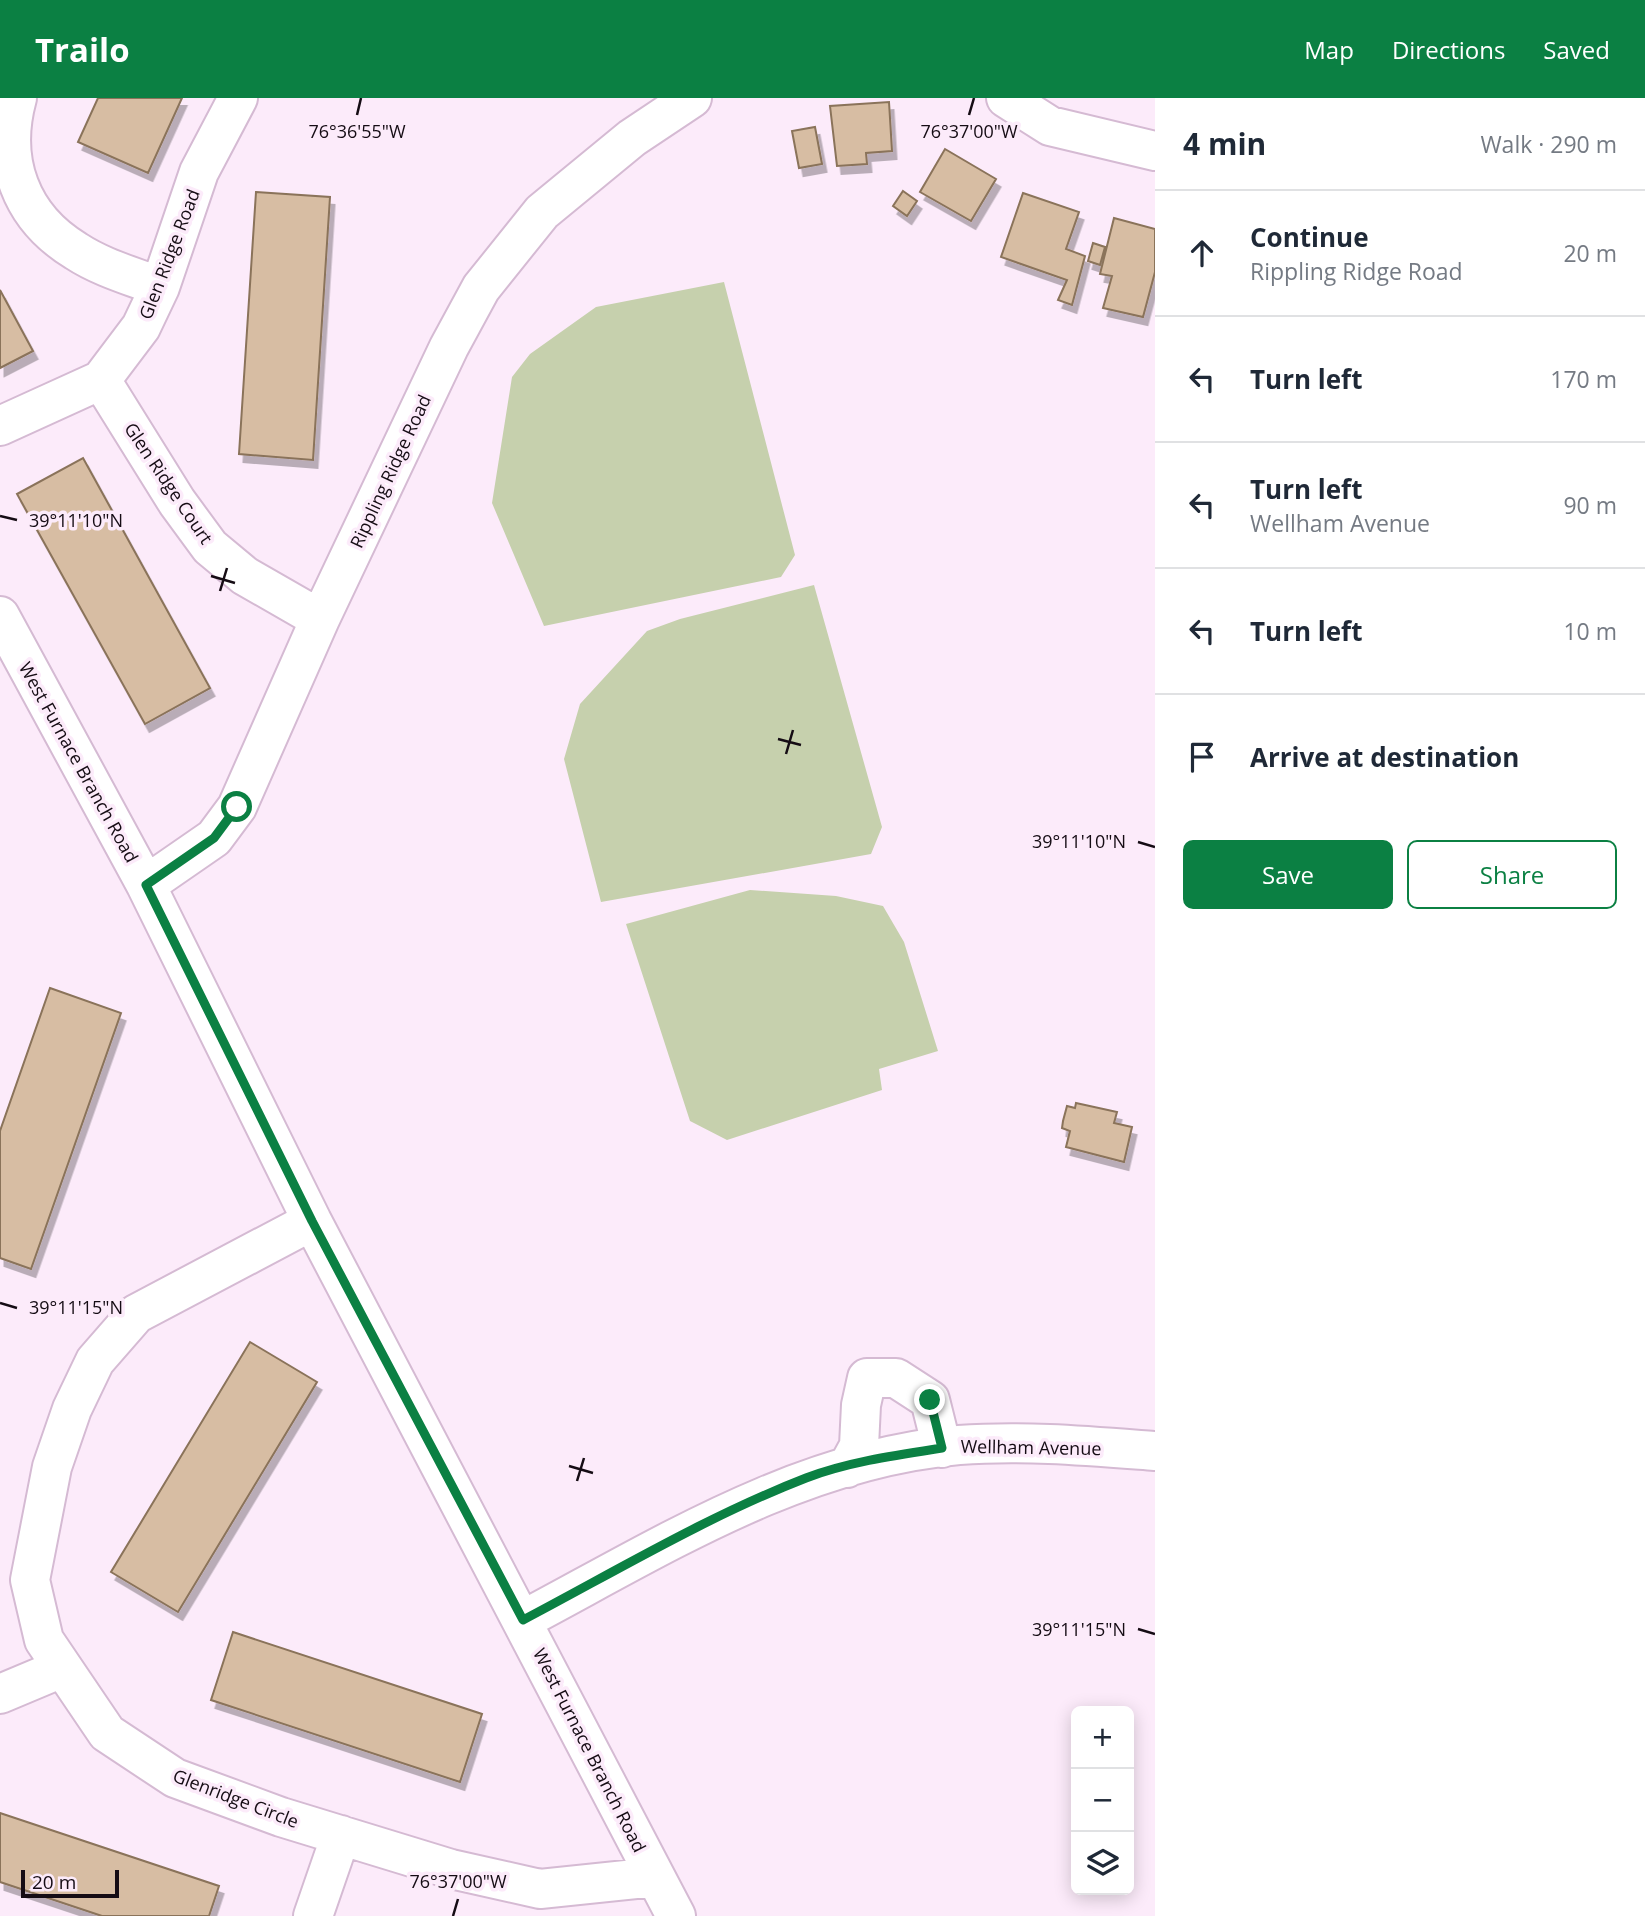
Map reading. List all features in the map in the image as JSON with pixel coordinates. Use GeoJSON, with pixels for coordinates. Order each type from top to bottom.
{"type":"FeatureCollection","features":[{"type":"Feature","properties":{"kind":"street"},"geometry":{"type":"LineString","coordinates":[[17,98],[10,121],[9,148],[15,177],[26,201],[46,228],[75,251],[160,287]]}},
{"type":"Feature","properties":{"kind":"street","name":"Glen Ridge Road"},"geometry":{"type":"LineString","coordinates":[[0,426],[101,380],[141,327],[160,287],[200,172],[238,98]]}},
{"type":"Feature","properties":{"kind":"street","name":"Rippling Ridge Road"},"geometry":{"type":"LineString","coordinates":[[146,885],[214,838],[237,807],[320,619],[449,347],[481,288],[541,212],[632,138],[692,98]]}},
{"type":"Feature","properties":{"kind":"street"},"geometry":{"type":"LineString","coordinates":[[1006,98],[1050,126],[1155,151]]}},
{"type":"Feature","properties":{"kind":"street","name":"Glen Ridge Court"},"geometry":{"type":"LineString","coordinates":[[101,380],[177,502],[210,547],[245,576],[320,619]]}},
{"type":"Feature","properties":{"kind":"street","name":"West Furnace Branch Road"},"geometry":{"type":"LineString","coordinates":[[0,616],[146,885],[312,1221],[676,1916]]}},
{"type":"Feature","properties":{"kind":"street","name":"Glenridge Circle"},"geometry":{"type":"LineString","coordinates":[[312,1221],[136,1314],[95,1361],[72,1409],[52,1466],[30,1580],[44,1640],[107,1733],[174,1778],[341,1835],[452,1869],[540,1889],[655,1877]]}},
{"type":"Feature","properties":{"kind":"street"},"geometry":{"type":"LineString","coordinates":[[847,1468],[859,1446],[861,1405],[867,1378],[896,1377],[930,1400],[942,1448]]}},
{"type":"Feature","properties":{"kind":"street","name":"Wellham Avenue"},"geometry":{"type":"LineString","coordinates":[[523,1620],[723,1514],[808,1477],[942,1448],[1054,1444],[1155,1451]]}},
{"type":"Feature","properties":{"kind":"street"},"geometry":{"type":"LineString","coordinates":[[0,1695],[62,1668]]}},
{"type":"Feature","properties":{"kind":"street"},"geometry":{"type":"LineString","coordinates":[[313,1916],[341,1835]]}},
{"type":"Feature","properties":{"kind":"green space"},"geometry":{"type":"Polygon","coordinates":[[[724,282],[795,555],[781,577],[544,626],[492,503],[512,377],[530,354],[596,307],[724,282]]]}},
{"type":"Feature","properties":{"kind":"green space"},"geometry":{"type":"Polygon","coordinates":[[[814,585],[882,827],[871,854],[601,902],[564,759],[580,704],[647,631],[680,619],[814,585]]]}},
{"type":"Feature","properties":{"kind":"green space"},"geometry":{"type":"Polygon","coordinates":[[[750,890],[836,896],[883,906],[904,942],[938,1051],[879,1069],[882,1090],[727,1140],[690,1121],[626,924],[750,890]]]}},
{"type":"Feature","properties":{"kind":"building"},"geometry":{"type":"Polygon","coordinates":[[[98,98],[182,98],[148,173],[78,142],[98,98]]]}},
{"type":"Feature","properties":{"kind":"building"},"geometry":{"type":"Polygon","coordinates":[[[889,102],[892,151],[866,153],[867,164],[837,166],[830,106],[889,102]]]}},
{"type":"Feature","properties":{"kind":"building"},"geometry":{"type":"Polygon","coordinates":[[[815,127],[822,164],[799,168],[792,131],[815,127]]]}},
{"type":"Feature","properties":{"kind":"building"},"geometry":{"type":"Polygon","coordinates":[[[945,149],[996,179],[971,221],[920,192],[945,149]]]}},
{"type":"Feature","properties":{"kind":"building"},"geometry":{"type":"Polygon","coordinates":[[[903,191],[917,201],[907,216],[893,206],[903,191]]]}},
{"type":"Feature","properties":{"kind":"building"},"geometry":{"type":"Polygon","coordinates":[[[256,192],[330,197],[313,460],[239,454],[256,192]]]}},
{"type":"Feature","properties":{"kind":"building"},"geometry":{"type":"Polygon","coordinates":[[[1023,193],[1079,212],[1066,249],[1085,256],[1072,305],[1058,300],[1067,280],[1001,257],[1023,193]]]}},
{"type":"Feature","properties":{"kind":"building"},"geometry":{"type":"Polygon","coordinates":[[[1114,218],[1155,229],[1155,272],[1143,317],[1103,308],[1112,276],[1100,274],[1114,218]]]}},
{"type":"Feature","properties":{"kind":"building"},"geometry":{"type":"Polygon","coordinates":[[[1093,243],[1105,247],[1100,265],[1088,261],[1093,243]]]}},
{"type":"Feature","properties":{"kind":"building"},"geometry":{"type":"Polygon","coordinates":[[[0,290],[33,351],[0,368],[0,290]]]}},
{"type":"Feature","properties":{"kind":"building"},"geometry":{"type":"Polygon","coordinates":[[[83,458],[210,688],[145,724],[17,494],[83,458]]]}},
{"type":"Feature","properties":{"kind":"building"},"geometry":{"type":"Polygon","coordinates":[[[50,988],[121,1013],[31,1269],[0,1258],[0,1131],[50,988]]]}},
{"type":"Feature","properties":{"kind":"building"},"geometry":{"type":"Polygon","coordinates":[[[1076,1103],[1117,1112],[1114,1123],[1132,1127],[1124,1162],[1066,1147],[1070,1131],[1062,1128],[1063,1121],[1067,1106],[1075,1108],[1076,1103]]]}},
{"type":"Feature","properties":{"kind":"building"},"geometry":{"type":"Polygon","coordinates":[[[250,1342],[317,1382],[178,1612],[111,1572],[250,1342]]]}},
{"type":"Feature","properties":{"kind":"building"},"geometry":{"type":"Polygon","coordinates":[[[233,1632],[482,1714],[460,1782],[211,1700],[233,1632]]]}},
{"type":"Feature","properties":{"kind":"building"},"geometry":{"type":"Polygon","coordinates":[[[0,1813],[219,1886],[209,1916],[102,1916],[0,1882],[0,1813]]]}},
{"type":"Feature","properties":{"kind":"route"},"geometry":{"type":"LineString","coordinates":[[237,807],[214,838],[146,885],[312,1221],[523,1620],[723,1514],[808,1477],[895,1455],[942,1448],[930,1400]]}}]}
